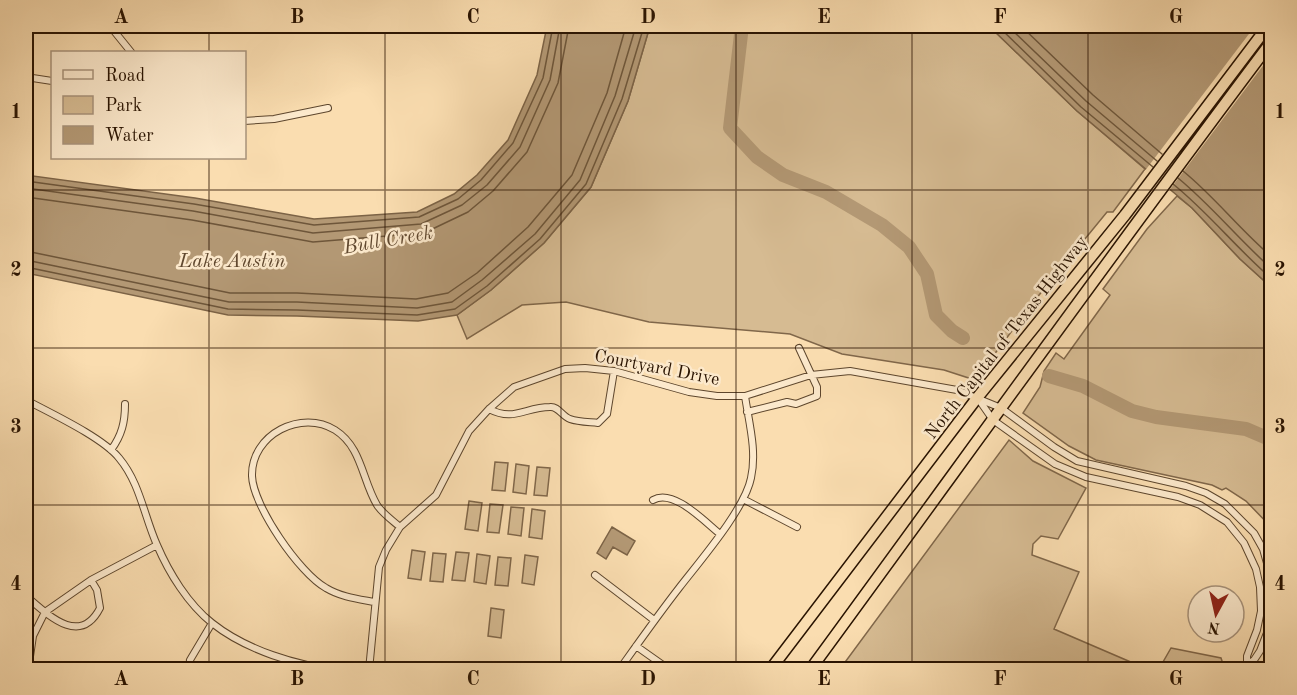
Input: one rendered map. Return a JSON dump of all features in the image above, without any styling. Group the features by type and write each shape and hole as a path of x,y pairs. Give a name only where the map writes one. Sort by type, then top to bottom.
{"highway":[{"name":"North Capital of Texas Highway","path":"770,669 977,398 1125,215 1268,26"},
{"name":"North Capital of Texas Highway","path":"810,669 1135,223 1272,41"}],"street":[{"path":"110,26 130,51"},
{"path":"26,77 51,81"},
{"path":"246,121 274,119 328,108"},
{"path":"747,412 788,402 796,404 817,396 817,387 799,348"},
{"name":"Courtyard Drive","path":"369,669 379,567 400,527 436,495 469,432 489,408 514,387 565,369 585,368 614,371 688,392 717,396 745,396 811,375 850,371 957,390 1001,408 1077,461 1181,484 1206,493 1225,504 1254,533 1263,549 1272,583"},
{"path":"489,408 500,414 512,415 548,406 555,407 567,417 598,423 608,414 614,371"},
{"path":"619,669 720,534 749,486 753,465 753,447 745,396"},
{"path":"977,398 993,420 1055,464 1069,471 1086,477 1178,497 1200,505 1227,522 1244,543 1258,576 1260,587 1261,611 1257,630 1247,656 1247,664"},
{"path":"26,400 111,450 120,459 141,498 157,545 190,602 212,623 234,637 299,667 339,669"},
{"path":"111,450 120,437 125,419 125,404"},
{"path":"374,602 342,596 325,588 306,573 294,559 269,520 256,493 252,475 256,456 262,445 274,433 287,425 300,422 320,423 336,430 350,443 358,457 377,506 400,527"},
{"path":"1178,497 1181,484"},
{"path":"653,500 658,497 675,499 720,534"},
{"path":"743,499 797,527"},
{"path":"28,669 33,636 45,612 91,580 157,545"},
{"path":"1258,576 1270,574"},
{"path":"595,576 654,620"},
{"path":"26,596 57,621 76,627 91,622 100,608 97,590 91,580"},
{"path":"1260,587 1272,583"},
{"path":"1240,669 1254,660 1260,651 1272,620"},
{"path":"190,660 212,623"},
{"path":"636,646 670,669"}],"green space":[{"path":"650,26 989,26 1077,111 1145,169 1113,212 1107,212 1035,300 975,380 944,370 842,354 790,334 649,322 566,302 522,305 467,339 457,315 491,290 544,243 591,187 628,101"},
{"path":"1177,196 1192,208 1240,259 1271,287 1271,527 1246,501 1226,488 1222,490 1212,485 1096,460 1069,446 1023,413 1040,387 1044,371 1056,353 1064,359 1110,295 1103,289 1147,229"},
{"path":"1009,440 1033,461 1086,488 1058,539 1041,536 1033,544 1032,555 1079,572 1054,629 1147,669 840,669"},
{"path":"495,462 508,463 505,491 492,490"},
{"path":"516,464 529,466 526,494 513,492"},
{"path":"537,467 550,468 547,496 534,495"},
{"path":"469,501 482,503 478,531 465,529"},
{"path":"490,504 503,505 499,533 487,532"},
{"path":"511,507 524,508 521,536 508,534"},
{"path":"532,509 545,511 542,539 529,537"},
{"path":"412,550 425,552 421,580 408,578"},
{"path":"456,552 469,553 465,581 452,580"},
{"path":"433,553 446,554 443,582 430,581"},
{"path":"477,554 490,556 486,584 474,582"},
{"path":"525,555 538,557 534,585 522,583"},
{"path":"498,557 511,558 508,586 495,585"},
{"path":"491,608 504,610 501,638 488,636"},
{"path":"1171,648 1221,658 1224,667 1221,670 1159,669"}],"water":[{"name":"Lake Austin","path":"547,26 650,26 628,101 591,187 544,243 491,290 457,315 418,321 228,315 26,273 26,175 195,198 314,219 417,212 454,194 477,175 508,140 537,75"},
{"path":"989,26 1271,26 1271,287 1240,259 1192,208 1077,111"},
{"path":"612,527 635,541 627,555 613,547 606,559 597,553"}],"pier":[{"path":"1255,26 1271,26 1271,55 1168,192 1144,172"}],"waterway":[{"path":"742,26 730,128 757,157 783,175 826,192 882,225 909,247 927,274 936,315 952,331 963,338"},
{"path":"1049,376 1083,386 1132,411 1156,417 1246,429 1272,440"}],"water label":[{"name":"Bull Creek","path":"388,239"}]}
